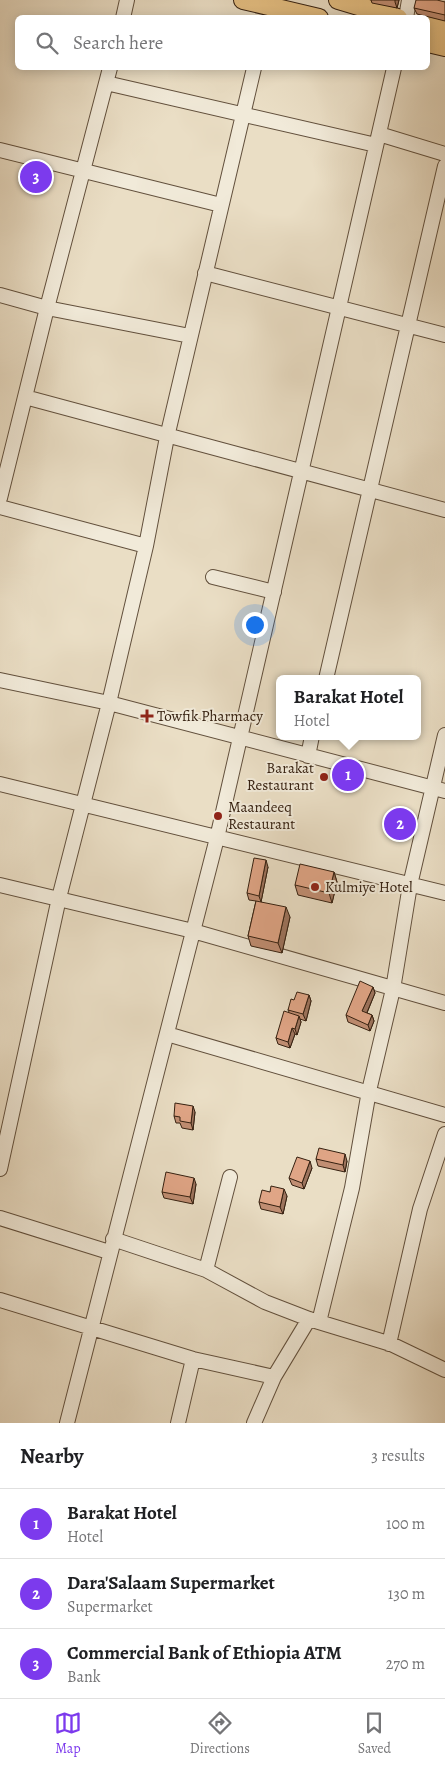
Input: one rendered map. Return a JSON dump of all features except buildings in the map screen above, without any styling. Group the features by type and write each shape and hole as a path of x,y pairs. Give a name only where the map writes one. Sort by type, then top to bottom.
{"main road":[{"path":"244,0 307,15"},
{"path":"338,0 388,15"},
{"path":"430,26 445,30"},
{"path":"430,43 445,47"}],"street":[{"path":"124,15 127,0"},
{"path":"407,15 410,0"},
{"path":"0,498 47,308 109,70"},
{"path":"0,1165 59,898 84,805 146,546 167,437 253,70"},
{"path":"67,1423 217,838 394,70"},
{"path":"106,83 242,114 445,154"},
{"path":"0,150 221,205"},
{"path":"327,675 445,166"},
{"path":"205,273 445,334"},
{"path":"0,295 47,308 190,336"},
{"path":"25,397 167,437 302,470 445,510"},
{"path":"0,507 146,546"},
{"path":"213,578 274,592"},
{"path":"0,680 109,703 438,789"},
{"path":"254,1423 274,1377 314,1320 352,1188 369,1091 393,989 410,885 438,789 445,735"},
{"path":"308,756 311,740"},
{"path":"0,784 445,893"},
{"path":"0,885 193,931 445,1003"},
{"path":"168,1034 369,1091 445,1115"},
{"path":"389,1344 420,1209 445,1134"},
{"path":"206,1270 230,1177"},
{"path":"0,1218 206,1270 265,1302 389,1344 445,1370"},
{"path":"0,1300 193,1359 274,1377"},
{"path":"178,1423 193,1359"}],"place":[{"name":"Commercial Bank of Ethiopia ATM","path":"36,177"},
{"name":"Towfik Pharmacy","path":"147,716"},
{"name":"Barakat Hotel","path":"348,775"},
{"name":"Barakat Restaurant","path":"324,777"},
{"name":"Maandeeq Restaurant","path":"218,816"},
{"name":"Dara'Salaam Supermarket","path":"400,824"},
{"name":"Kulmiye Hotel","path":"315,887"}]}
